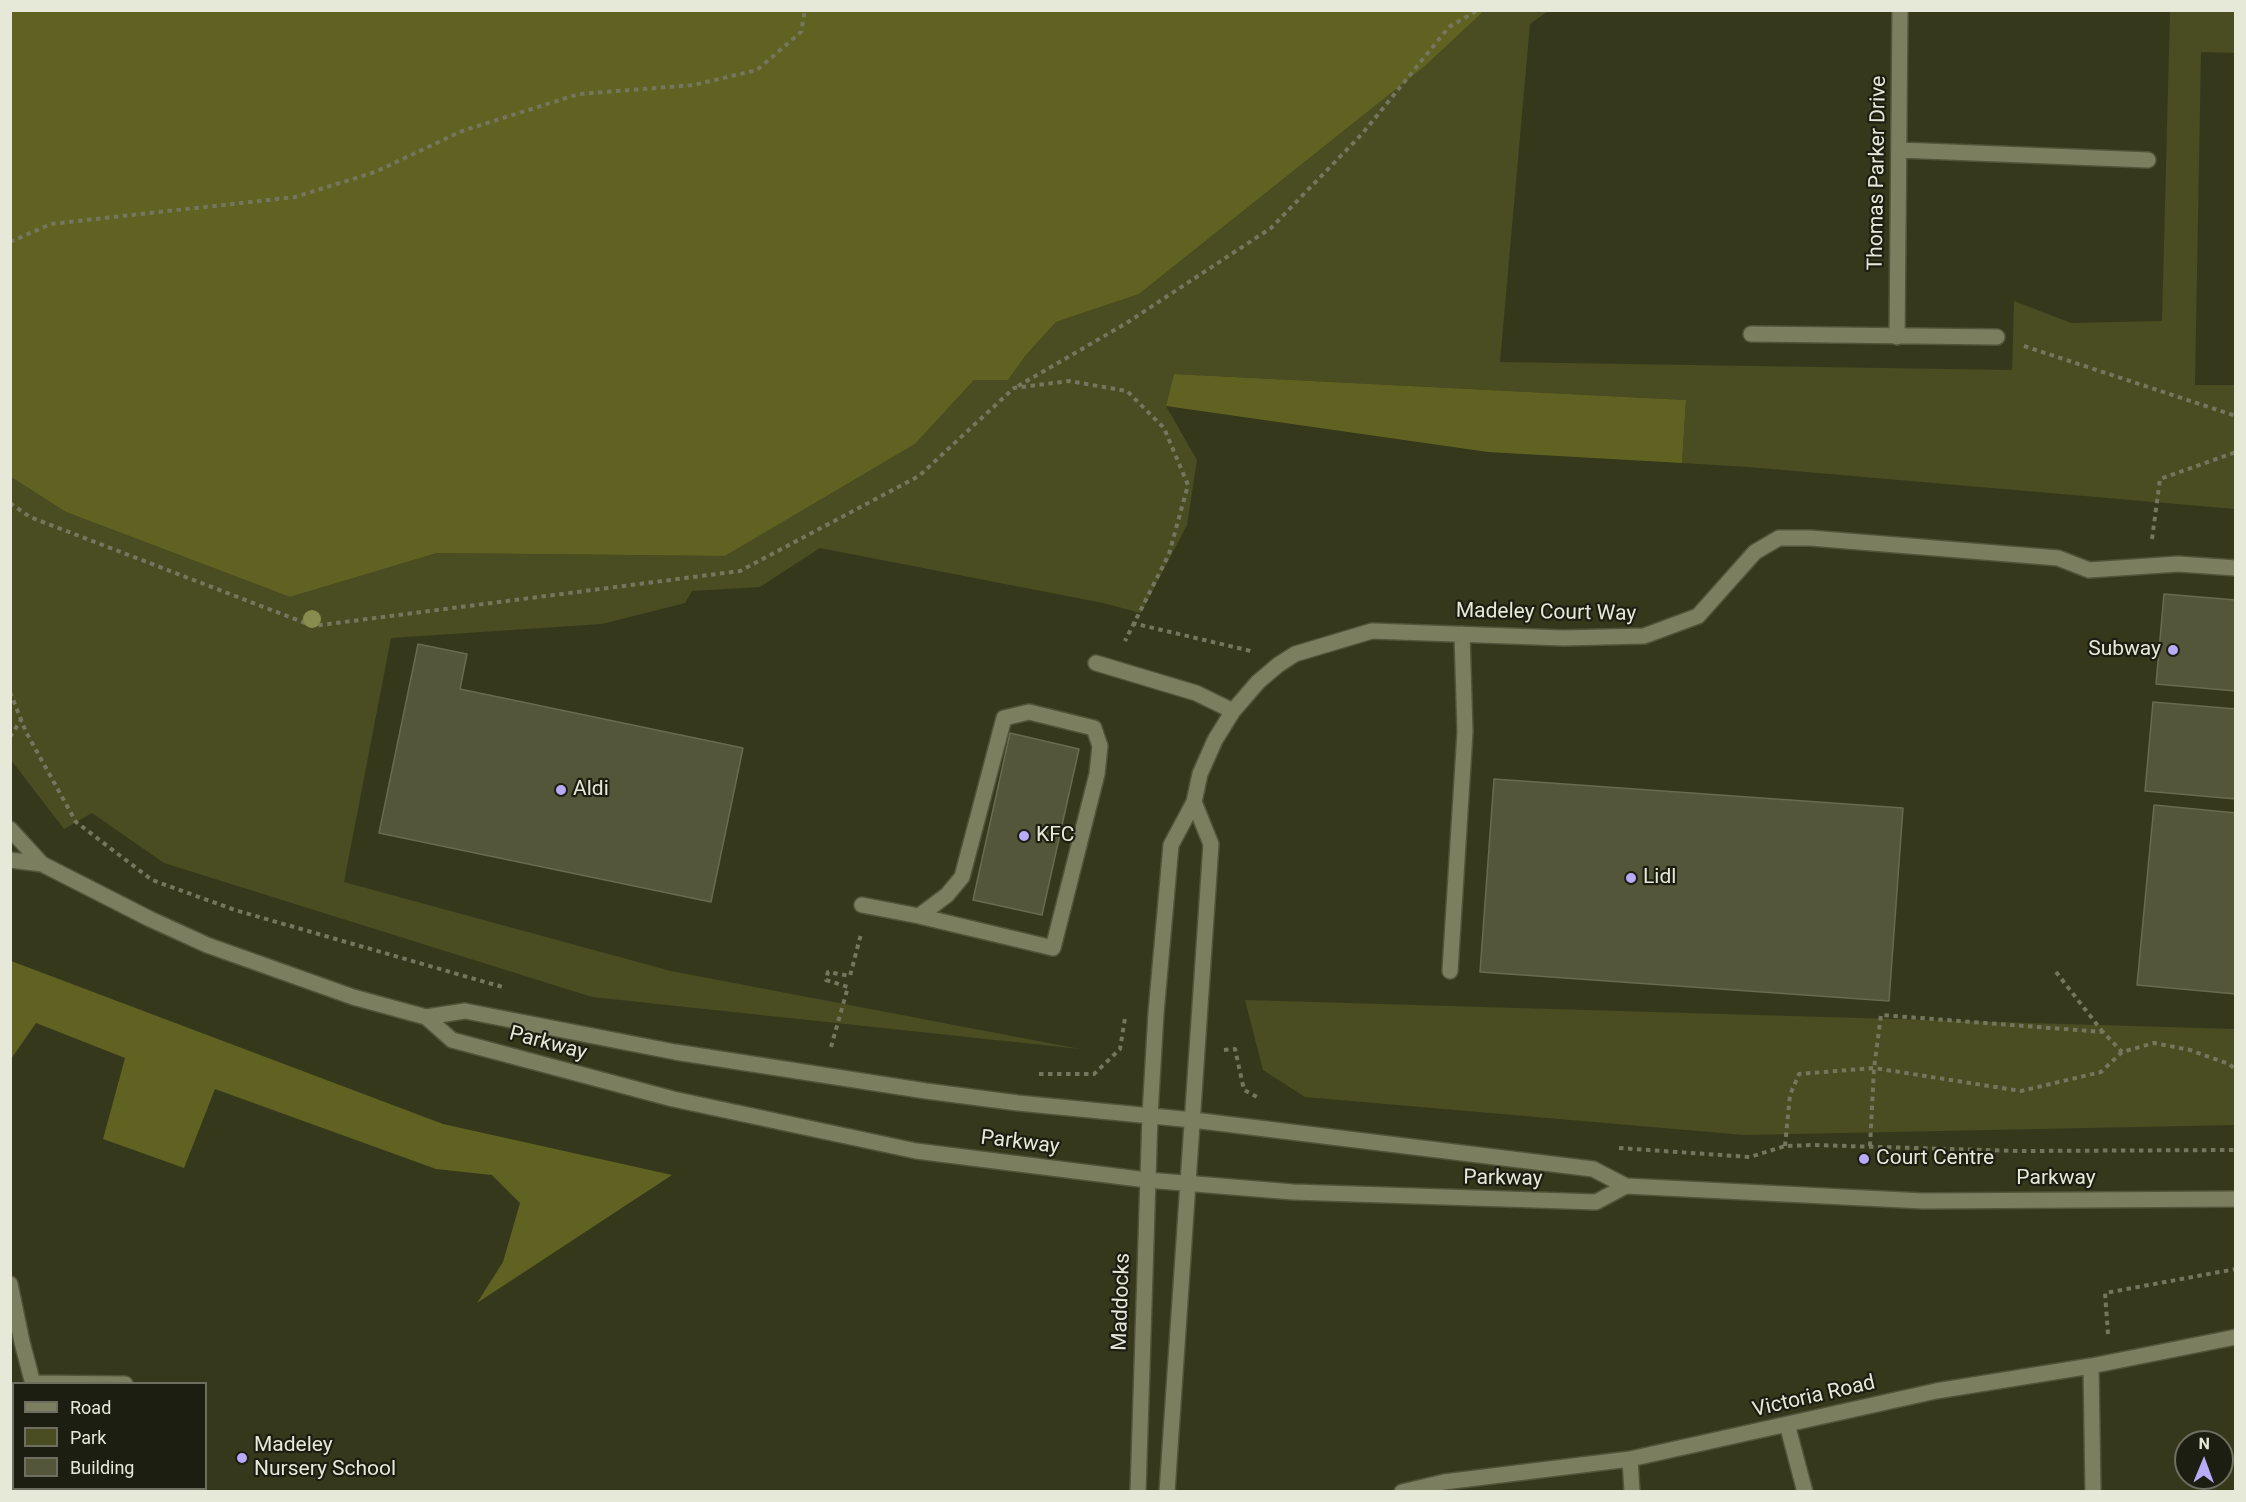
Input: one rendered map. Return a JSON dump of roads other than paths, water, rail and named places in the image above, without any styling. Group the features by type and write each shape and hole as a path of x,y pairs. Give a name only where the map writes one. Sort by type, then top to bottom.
{"street":[{"name":"Thomas Parker Drive","path":"1897,337 1900,10"},
{"path":"1899,150 2148,160"},
{"path":"1751,334 1997,337"},
{"name":"Madeley Court Way","path":"1150,1115 1156,1013 1172,845 1194,802 1204,766 1215,740 1233,711 1258,682 1295,654 1372,631 1563,638 1644,636 1698,616 1755,552 1779,537 2058,558 2089,570 2206,565 2235,568"},
{"path":"1450,971 1465,732 1462,634"},
{"path":"1096,663 1196,693 1233,711"},
{"path":"865,905 1053,948 1097,774 1100,746 1094,728 1029,712 1004,718 962,877 946,895 919,916"},
{"path":"1167,1491 1211,844 1194,802"},
{"name":"Parkway","path":"10,829 42,864 150,920 207,945 353,997 426,1017 465,1011 731,1062 1018,1103 1193,1119 1593,1169 1626,1185 1923,1201 2235,1199"},
{"name":"Parkway","path":"10,860 42,864"},
{"name":"Parkway","path":"426,1017 452,1040 673,1099 916,1151 1147,1180 1293,1192 1596,1202 1626,1185"},
{"name":"Maddocks","path":"1138,1491 1150,1115"},
{"path":"10,1284 33,1382"},
{"name":"Victoria Road","path":"1402,1491 1444,1482 1630,1459 1936,1391 2091,1366 2235,1336"},
{"path":"2091,1366 2093,1491"},
{"path":"1787,1424 1805,1491"},
{"path":"1630,1459 1632,1491"}],"place":[{"name":"Subway","path":"2173,650"},
{"name":"Aldi","path":"561,790"},
{"name":"KFC","path":"1024,836"},
{"name":"Lidl","path":"1631,878"},
{"name":"Court Centre","path":"1864,1159"},
{"name":"Madeley Nursery School","path":"242,1458"}]}
